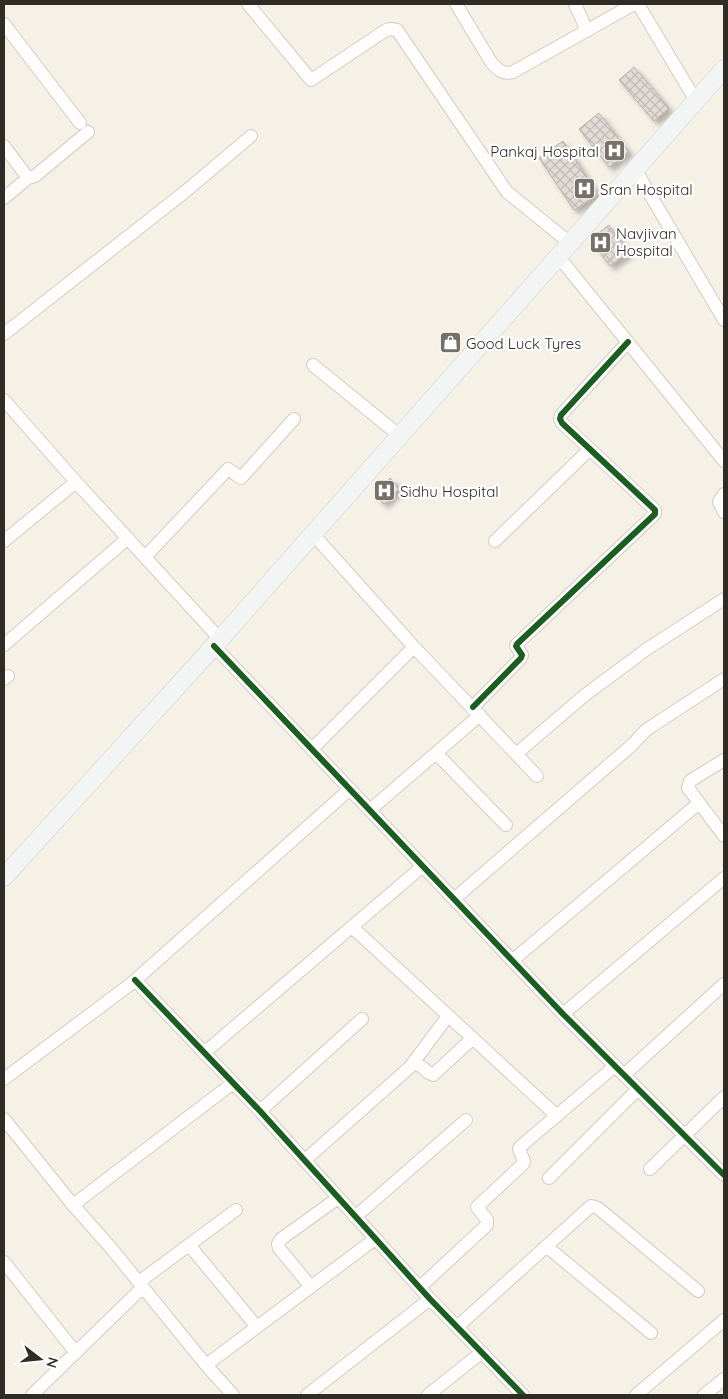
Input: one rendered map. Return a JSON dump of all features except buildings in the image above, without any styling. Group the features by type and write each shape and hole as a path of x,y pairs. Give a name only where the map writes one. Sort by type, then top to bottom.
{"main road":[{"path":"4,877 217,642 724,68"}],"street":[{"path":"248,4 311,80 386,30 398,30 507,192 564,249 628,342 724,461"},
{"path":"456,4 491,62 497,69 507,74 634,4"},
{"path":"575,4 587,31"},
{"path":"638,4 696,101"},
{"path":"4,24 84,127 35,176 28,178 4,198"},
{"path":"4,334 186,191 251,136"},
{"path":"4,146 28,178"},
{"path":"635,169 720,302 724,320"},
{"path":"370,810 436,753 476,711 522,658 516,646 517,644 656,514 562,423 560,418 628,342"},
{"path":"313,366 400,436"},
{"path":"4,400 350,790 563,1014 724,1175"},
{"path":"145,557 228,469 242,478 294,419"},
{"path":"495,541 590,449"},
{"path":"4,541 76,482"},
{"path":"724,494 719,502 724,512"},
{"path":"313,534 414,647 537,776"},
{"path":"4,645 128,538"},
{"path":"516,754 585,695 648,649 724,599"},
{"path":"312,749 414,647"},
{"path":"454,899 632,745 646,730 724,680"},
{"path":"436,753 506,826"},
{"path":"724,760 690,781 688,785 689,791 724,836"},
{"path":"4,1079 135,980 350,790"},
{"path":"512,960 699,803"},
{"path":"204,1053 423,866"},
{"path":"563,1014 724,878"},
{"path":"352,927 557,1116"},
{"path":"135,980 260,1111 430,1299 523,1395"},
{"path":"624,1075 724,984"},
{"path":"304,1160 410,1067 448,1016"},
{"path":"260,1111 362,1018"},
{"path":"414,1061 433,1075 473,1038"},
{"path":"420,1287 486,1227 487,1220 478,1209 478,1206 523,1164 524,1159 519,1151 521,1146 615,1066"},
{"path":"73,1205 233,1083"},
{"path":"549,1178 638,1089"},
{"path":"650,1169 724,1097"},
{"path":"4,1119 73,1205 233,1395"},
{"path":"355,1216 466,1120"},
{"path":"311,1287 278,1248 278,1244 281,1239 338,1198"},
{"path":"457,1327 588,1207 596,1206 698,1291"},
{"path":"32,1395 141,1285 189,1245 236,1210"},
{"path":"206,1365 375,1239"},
{"path":"189,1245 257,1326"},
{"path":"546,1246 651,1333"},
{"path":"4,1262 76,1352"},
{"path":"307,1395 430,1299"},
{"path":"636,1395 724,1320"},
{"path":"428,1395 482,1352"},
{"path":"704,1395 724,1379"}],"cycle path":[{"path":"473,707 521,658 522,655 516,646 517,644 655,514 655,510 562,423 560,419 561,415 628,342"},
{"path":"214,646 563,1014 724,1175"},
{"path":"135,980 260,1111 430,1299 523,1395"}],"place":[{"name":"Pankaj Hospital","path":"615,151"},
{"name":"Sran Hospital","path":"584,189"},
{"name":"Navjivan Hospital","path":"600,242"},
{"name":"Good Luck Tyres","path":"450,343"},
{"name":"Sidhu Hospital","path":"384,491"}]}
